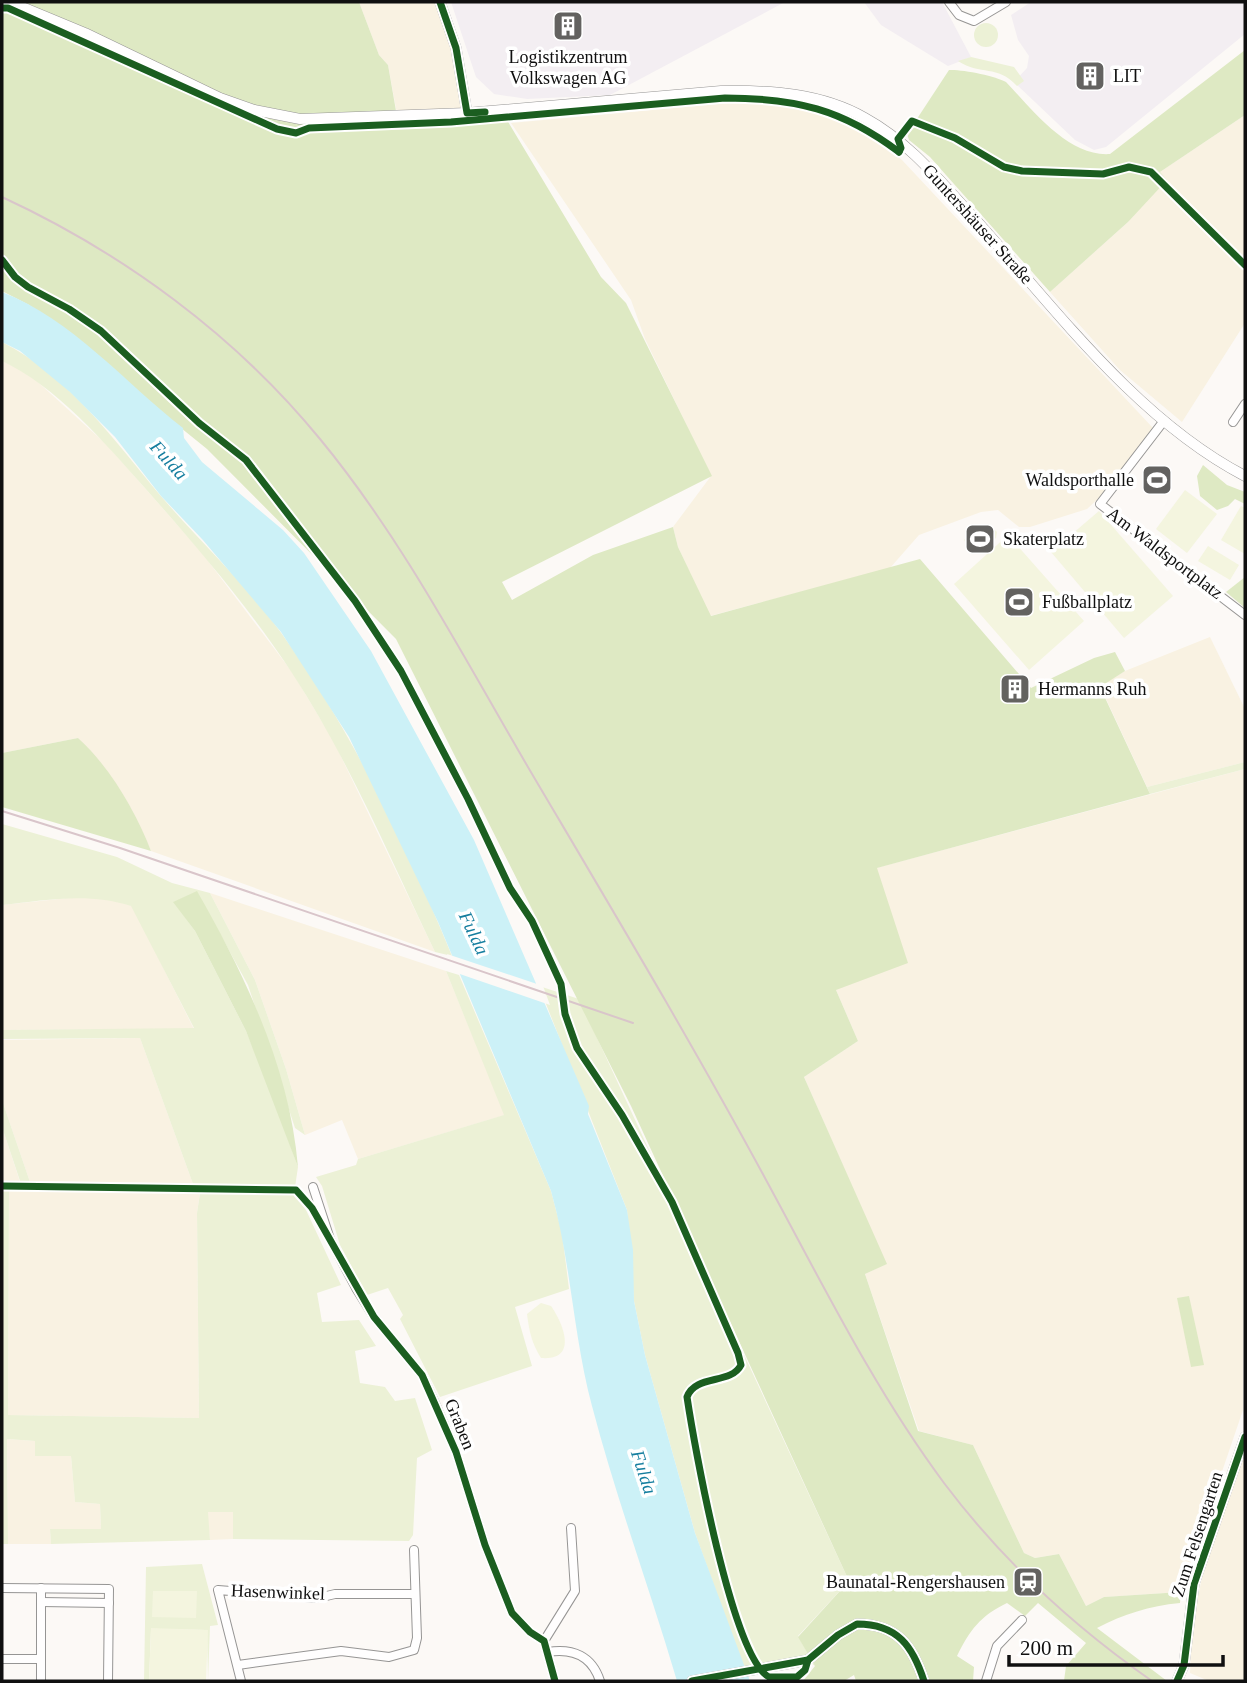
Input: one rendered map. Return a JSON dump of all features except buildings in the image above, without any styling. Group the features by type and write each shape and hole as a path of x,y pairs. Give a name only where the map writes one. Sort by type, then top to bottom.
{"street":[{"name":"Guntershäuser Straße","path":"10,2 85,33 220,98 254,110 318,121 467,113 681,93 758,90 815,99 841,107 883,128 927,167 1127,387 1163,422 1214,458 1245,475"},
{"path":"440,2 458,57 467,113"},
{"path":"949,2 959,15 974,21 1006,2"},
{"path":"1233,422 1245,405"},
{"name":"Am Waldsportplatz","path":"1163,422 1100,504 1245,615"},
{"name":"Graben","path":"313,1187 330,1238 356,1288 374,1317 422,1375 456,1452 485,1545 512,1613 530,1632 544,1641"},
{"name":"Zum Felsengarten","path":"1177,1681 1184,1665 1194,1584 1245,1437"},
{"path":"555,1681 544,1641 575,1591 571,1528"},
{"path":"238,1665 341,1651 389,1657 414,1650 417,1645 414,1550"},
{"path":"2,1588 109,1589 108,1681"},
{"path":"41,1588 41,1681"},
{"name":"Hasenwinkel","path":"241,1681 218,1590 318,1598 335,1594 415,1594"},
{"path":"41,1602 109,1602"},
{"path":"986,1681 998,1646 1022,1620"},
{"path":"692,1681 807,1660 838,1635 858,1624 883,1629 909,1645 924,1681"},
{"path":"548,1652 559,1650 582,1655 595,1666 600,1681"},
{"path":"2,1659 40,1659"}],"shaded area":[{"path":"359,2 438,2 460,65 464,109 397,114 388,65 379,55"},
{"path":"451,2 785,2 610,95 527,99 494,94 476,77"},
{"path":"864,2 942,2 971,57 948,66 881,25"},
{"name":"LIT","path":"1031,2 1245,2 1245,34 1106,147 1094,150 1075,140 1014,82 1027,68 1029,56 1018,40 1011,15"},
{"path":"751,101 808,107 869,132 902,160 1153,428 1101,496 1087,509 1030,527 1019,527 998,510 981,512 919,535 890,568 710,616 678,547 673,527 711,476 645,339 631,300 511,123"},
{"path":"1245,115 1245,323 1182,422 1120,370 1050,292 1128,222 1160,172"},
{"path":"2,361 28,373 107,445 202,553 292,672 333,740 435,952 151,851 131,808 78,738 2,753"},
{"path":"1210,637 1245,709 1245,762 1147,787 1100,686 1125,671"},
{"path":"1245,769 1243,1410 1181,1592 1104,1597 1086,1606 1059,1554 1035,1558 1024,1553 973,1445 919,1431 865,1274 886,1264 804,1077 858,1041 836,990 876,868"},
{"path":"210,893 446,971 505,1115 358,1159 342,1120 305,1135 286,1069 255,980"},
{"path":"78,897 112,899 132,906 194,1029 2,1030 2,905"},
{"path":"140,1038 193,1184 30,1182 2,1100 2,1040"},
{"path":"2,1127 20,1182 2,1181"},
{"path":"9,1190 200,1192 197,1213 199,1418 8,1415"},
{"path":"7,1439 35,1441 35,1456 71,1456 75,1502 100,1504 101,1529 50,1529 51,1544 8,1544"},
{"path":"1245,1455 1245,1681 1209,1681 1190,1673 1192,1625 1204,1568"},
{"path":"207,1512 233,1512 233,1539 210,1540"}],"green space":[{"path":"2,2 359,2 379,55 388,65 399,128 507,120 601,277 626,303 712,476 502,582 512,600 593,555 673,527 678,547 711,616 920,559 1031,688 1094,658 1115,652 1125,671 1100,687 1150,794 877,868 908,963 836,990 858,1041 804,1077 887,1264 865,1274 918,1431 973,1445 1024,1553 1035,1558 1059,1554 1086,1606 1104,1597 1181,1592 1180,1603 1137,1611 1097,1628 1167,1681 1064,1681 1066,1666 1086,1643 1038,1603 1025,1616 1007,1603 977,1625 957,1656 974,1667 973,1681 856,1681 854,1675 844,1681 803,1681 815,1666 798,1637 849,1581 631,1106 396,639 207,449 29,305 2,291"},
{"path":"986,23 995,26 998,35 995,44 986,47 977,44 974,35 977,26"},
{"path":"1245,50 1245,115 1160,172 1167,180 1128,222 1050,292 930,157 909,140 907,134 949,70 962,71 987,75 1006,82 1065,140 1095,153 1110,154"},
{"path":"971,57 1014,67 1024,81 1017,86 996,72 974,68 958,61"},
{"path":"2,342 48,372 89,410 282,634 355,750 397,831 452,956 435,952 332,740 292,673 258,624 183,532 96,434 42,385 2,361"},
{"path":"1203,465 1227,485 1245,492 1245,504 1235,499 1228,506 1217,510 1200,496 1197,476"},
{"path":"1185,490 1217,514 1187,553 1156,529"},
{"path":"1241,506 1245,508 1245,554 1221,540"},
{"name":"Fußballplatz","path":"1099,511 1173,596 1124,638 1051,552"},
{"name":"Skaterplatz","path":"988,524 997,532 996,538 978,552 972,551 964,540 974,529"},
{"name":"Fußballplatz","path":"1008,535 1084,621 1029,670 954,584"},
{"path":"1208,546 1239,565 1230,580 1198,561"},
{"path":"1245,577 1245,608 1226,592"},
{"path":"78,738 101,762 121,791 151,851 2,807 2,753"},
{"path":"1245,762 1245,769 1150,794 1147,787"},
{"path":"2,824 117,857 172,883 210,893 255,980 286,1069 305,1135 295,1128 248,985 197,892 174,902 195,931 246,1031 298,1167 294,1194 306,1210 341,1285 317,1293 322,1322 359,1320 376,1346 355,1351 360,1383 385,1387 395,1401 415,1398 432,1450 417,1458 413,1535 409,1541 233,1539 233,1512 208,1512 210,1540 51,1544 50,1529 101,1529 100,1504 75,1502 71,1456 35,1456 35,1441 7,1439 8,1544 2,1544 2,1181 20,1181 2,1127 2,1100 30,1182 193,1184 140,1038 2,1039 2,1030 194,1028 131,906 83,898 2,905","holes":["9,1190 200,1193 197,1213 199,1418 8,1415"]},
{"path":"197,891 248,989 275,1059 286,1094 298,1167 246,1031 195,931 173,902"},
{"path":"446,971 459,975 551,1191 562,1233 569,1289 515,1307 532,1366 440,1397 400,1319 403,1315 388,1288 367,1295 340,1245 322,1186 316,1177 356,1165 358,1159 504,1115"},
{"path":"539,986 579,999 849,1581 798,1636 815,1666 807,1660 743,1666 695,1533 645,1355 634,1301 627,1210"},
{"path":"1189,1296 1204,1365 1191,1367 1177,1298"},
{"path":"541,1303 551,1306 565,1339 560,1354 553,1357 541,1358 530,1332 527,1314"},
{"path":"202,1564 218,1625 210,1626 208,1681 207,1630 151,1629 149,1681 144,1681 146,1567"},
{"path":"153,1591 197,1591 196,1618 152,1617"},
{"path":"151,1628 208,1630 206,1681 149,1681"}],"water":[{"name":"Fulda","path":"2,292 52,318 97,353 183,428 184,438 202,462 283,530 304,553 371,651 474,840 589,1106 588,1114 627,1210 633,1250 634,1301 645,1355 695,1533 750,1681 677,1681 592,1406 551,1191 438,922 349,737 281,632 202,539 161,496 115,437 70,392 20,351 2,342"}],"pier":[{"path":"447,954 543,986 550,1005 454,972"}],"railway":[{"path":"2,197 91,244 133,271 214,331 287,401 351,478 380,519 460,648 652,977 849,1334 894,1410 944,1483 1014,1565 1094,1638 1152,1681"},
{"path":"2,811 120,848 633,1023"}],"cycle path":[{"path":"440,2 456,48 467,113 485,112"},
{"path":"2,8 8,8 277,129 296,133 309,128 451,122 725,98 774,100 817,109 858,125 899,152"},
{"path":"899,152 901,148 898,139 912,121 955,138 1004,167 1022,171 1103,174 1129,167 1151,172 1245,265"},
{"path":"2,260 15,277 28,287 69,309 101,331 199,423 246,460 355,601 401,671 468,799 510,888 532,921 561,984 565,1014 577,1048 622,1115 672,1202 738,1353 741,1365 736,1371 697,1385 687,1397 706,1501 729,1592 755,1661 769,1677 797,1677 805,1670 808,1660"},
{"path":"2,1186 296,1190 312,1208 374,1317 422,1375 456,1452 485,1545 512,1613 530,1632 544,1641 555,1681"},
{"path":"1177,1681 1184,1665 1194,1584 1245,1437"},
{"path":"692,1681 808,1660 838,1635 857,1624 883,1628 902,1640 915,1658 924,1681"}],"place":[{"name":"Logistikzentrum Volkswagen AG","path":"568,26"},
{"name":"LIT","path":"1090,76"},
{"name":"Waldsporthalle","path":"1157,480"},
{"name":"Skaterplatz","path":"980,539"},
{"name":"Fußballplatz","path":"1019,602"},
{"name":"Hermanns Ruh","path":"1015,689"},
{"name":"Baunatal-Rengershausen","path":"1028,1582"}]}
